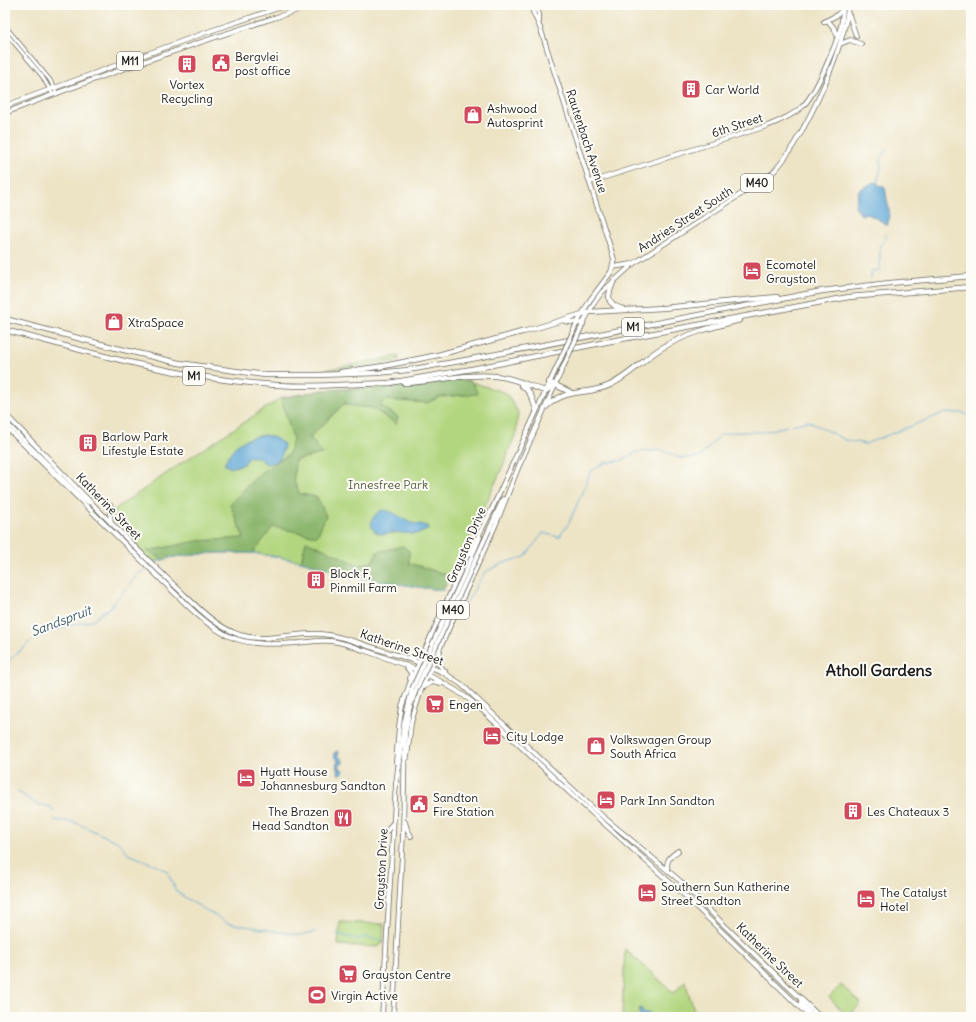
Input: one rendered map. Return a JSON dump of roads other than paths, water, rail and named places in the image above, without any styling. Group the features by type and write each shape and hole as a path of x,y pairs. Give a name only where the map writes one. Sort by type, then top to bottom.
{"highway":[{"name":"M1","path":"5,319 139,354 185,364 265,375 317,376 415,369 809,294 890,283 971,276"},
{"path":"614,280 609,293 610,300 615,306 629,310"},
{"name":"M1","path":"5,330 137,365 194,376 264,384 317,386 389,383 472,369 849,297 971,287"},
{"path":"523,332 589,312 684,306 809,294"},
{"path":"546,406 556,398 570,392 595,390 609,385 627,374 660,349 690,334 770,311"},
{"path":"317,376 417,359 560,322 567,321 582,325"},
{"path":"389,383 416,382 473,376 494,376 511,378 545,391 555,385"},
{"path":"494,376 515,382 527,389 536,410"},
{"path":"549,382 570,392"}],"main road":[{"name":"M11","path":"5,106 210,31 287,5"},
{"name":"M11","path":"5,113 181,48 314,5"},
{"path":"530,5 539,23"},
{"path":"535,5 539,14 539,23"},
{"name":"M40","path":"843,27 848,5"},
{"path":"838,37 834,28 827,22 837,15 843,7"},
{"name":"M40","path":"843,7 843,27"},
{"path":"848,10 856,36"},
{"name":"Rautenbach Avenue","path":"539,23 612,250 614,259 613,267"},
{"name":"6th Street","path":"590,182 767,126 789,116 802,107 810,97 843,27"},
{"name":"Andries Street South","path":"614,280 633,264 739,196 774,171 783,160 809,116 840,44 843,27"},
{"path":"840,44 850,40 861,44"},
{"path":"613,267 633,264"},
{"name":"Grayston Drive","path":"393,1017 404,796 405,766 403,741 406,709 412,689 472,557 536,410 576,324 594,295 608,278 613,267"},
{"name":"Grayston Drive","path":"382,1017 396,783 408,714 416,690 582,325 598,298 614,280"},
{"name":"Katherine Street","path":"5,414 68,477 146,562 152,571 211,627 233,638 252,643 266,644 331,641 341,643 402,663 461,692 576,799 683,894 810,1017"},
{"name":"Katherine Street","path":"5,426 146,562 157,569 214,621 224,628 250,638 309,634 330,635 420,662 455,680 479,700 594,809 669,871 820,1017"},
{"path":"405,766 409,746 411,722 421,690 496,524 520,463"},
{"path":"111,506 111,524"},
{"path":"396,783 398,733 402,707 410,683 458,576 492,509"},
{"path":"451,622 440,653 439,661 442,669 455,680"},
{"path":"407,658 418,656 425,651"},
{"path":"402,663 407,667 410,673 410,683"},
{"path":"421,690 432,682 449,685"},
{"path":"404,796 406,826 411,836"},
{"path":"381,834 388,830 393,822"},
{"path":"669,871 667,861 678,851"},
{"path":"800,998 801,1004 814,1017"}],"street":[{"path":"5,26 50,80 52,90"},
{"path":"5,32 55,94"},
{"path":"5,421 78,494 100,513"}],"water":[{"path":"874,182 885,188 890,216 887,226 883,222 866,213 861,215 855,206 859,190"},
{"path":"264,435 275,438 284,444 283,452 277,461 266,464 258,457 249,457 244,464 231,468 224,464 231,451 240,443 251,438"},
{"path":"382,510 394,513 408,522 426,526 428,527 427,530 418,534 378,533 372,528 371,523 375,515"},
{"path":"337,751 339,752 338,755 341,760 343,760 343,763 339,766 344,772 339,775 336,765 338,761 335,758 334,753"},
{"path":"640,1008 643,1013 650,1013 652,1016 658,1017 640,1017"}],"waterway":[{"path":"877,183 881,168 881,158 887,149"},
{"path":"871,278 871,271 880,270 880,245 886,239 885,233"},
{"path":"466,603 485,572 506,562 525,557 543,533 559,537 569,523 591,471 604,463 623,460 636,452 661,450 680,458 700,457 721,434 736,432 762,432 808,421 845,440 865,444 944,413 964,413 971,417"},
{"path":"155,564 159,561 173,557 214,553 253,553 301,561 362,578 444,590"},
{"name":"Sandspruit","path":"5,664 32,640 66,626 91,621 110,607 138,574 147,569"},
{"path":"17,791 36,804 51,807 54,812"},
{"path":"54,820 74,822 118,842 128,854 167,871 175,889 184,897 227,923 299,935 315,932"},
{"path":"337,934 356,939 366,937 382,941"}],"place":[{"name":"Bergvlei post office","path":"221,63"},
{"name":"Vortex Recycling","path":"187,64"},
{"name":"Car World","path":"691,89"},
{"name":"Ashwood Autosprint","path":"473,115"},
{"name":"Ecomotel Grayston","path":"752,271"},
{"name":"XtraSpace","path":"114,322"},
{"name":"Barlow Park Lifestyle Estate","path":"88,443"},
{"name":"Block F, Pinmill Farm","path":"316,580"},
{"name":"Engen","path":"435,704"},
{"name":"City Lodge","path":"492,736"},
{"name":"Volkswagen Group South Africa","path":"596,746"},
{"name":"Hyatt House Johannesburg Sandton","path":"246,778"},
{"name":"Park Inn Sandton","path":"606,800"},
{"name":"Sandton Fire Station","path":"419,804"},
{"name":"Les Chateaux 3","path":"853,811"},
{"name":"The Brazen Head Sandton","path":"343,818"},
{"name":"Southern Sun Katherine Street Sandton","path":"647,893"},
{"name":"The Catalyst Hotel","path":"866,899"},
{"name":"Grayston Centre","path":"348,974"},
{"name":"Virgin Active","path":"317,995"}],"district":[{"name":"Atholl Gardens","path":"879,670"}],"park label":[{"name":"Innesfree Park","path":"388,484"}]}
